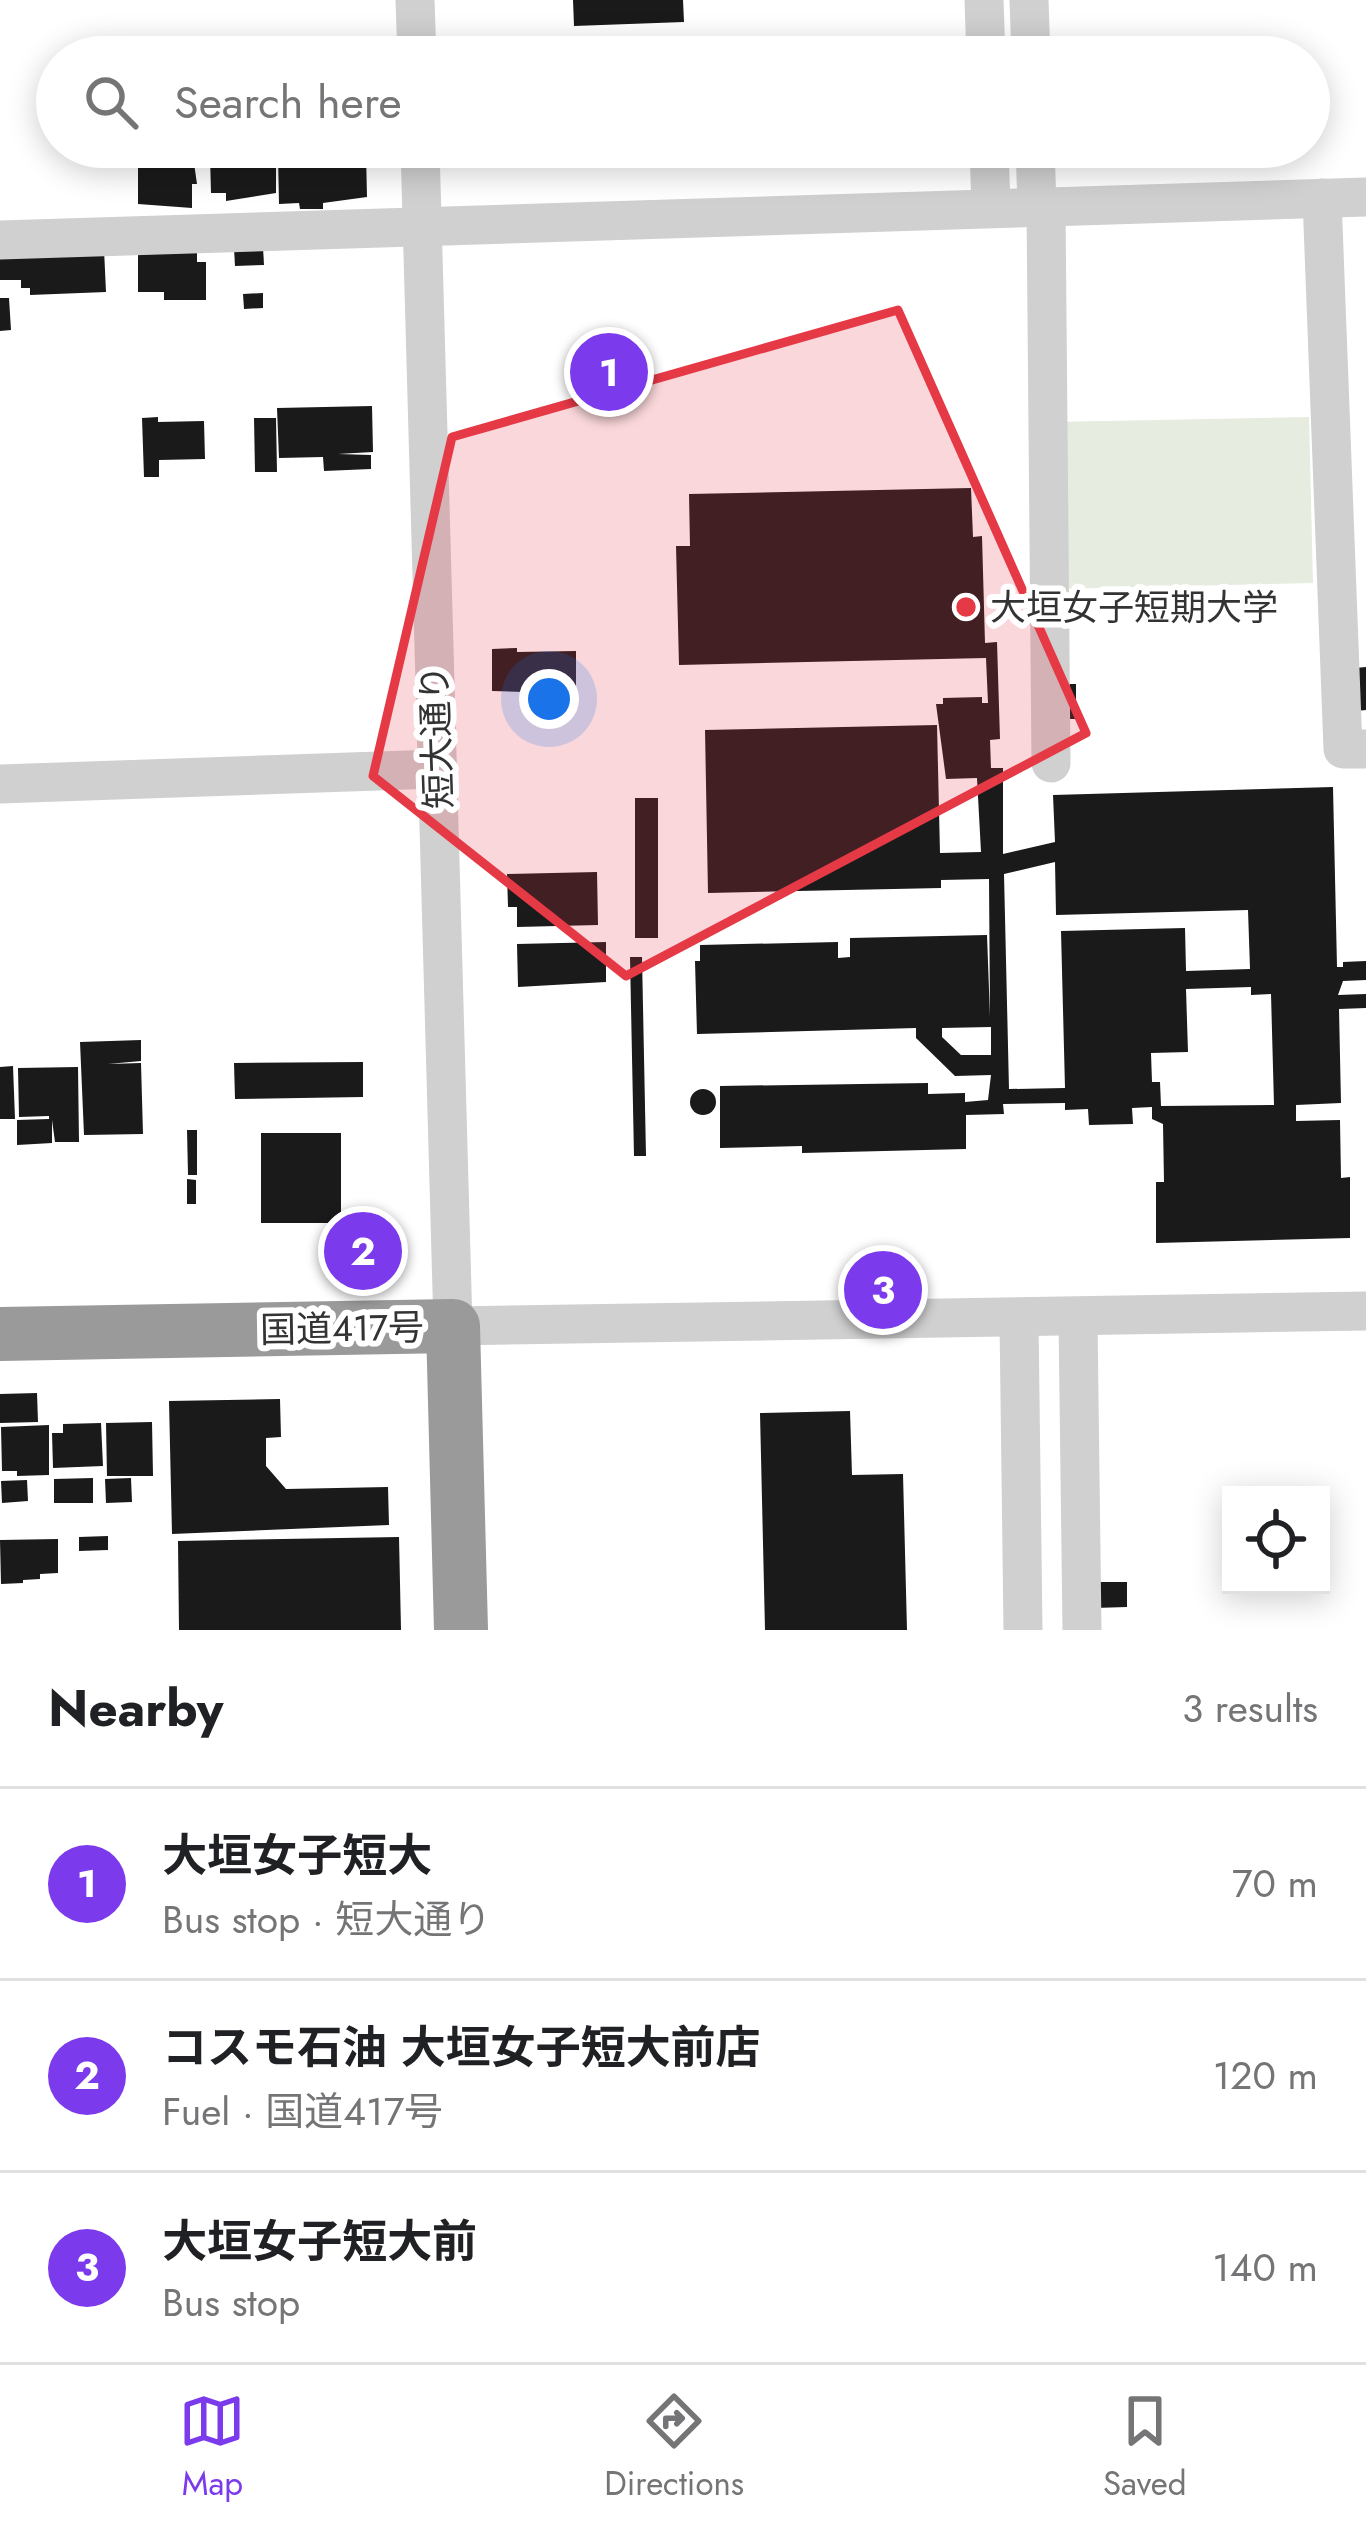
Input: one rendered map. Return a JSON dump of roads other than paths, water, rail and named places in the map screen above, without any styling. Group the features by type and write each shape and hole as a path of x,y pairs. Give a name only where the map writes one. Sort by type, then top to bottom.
{"highway":[{"name":"国道417号","path":"0,1334 453,1326 461,1630"}],"street":[{"path":"415,0 416,36"},
{"path":"984,0 985,36"},
{"path":"1029,0 1030,36"},
{"name":"短大通り","path":"421,168 453,1326"},
{"path":"1000,168 1021,207"},
{"path":"1029,168 1021,207 1051,763"},
{"path":"0,240 1366,197"},
{"path":"1322,198 1343,749 1366,749"},
{"path":"0,784 437,769"},
{"path":"453,1326 1366,1311"},
{"path":"1023,1630 1046,1319"},
{"path":"1046,1319 1082,1630"}],"place":[{"name":"大垣女子短大","path":"609,372"},
{"name":"大垣女子短期大学","path":"966,607"},
{"name":"コスモ石油 大垣女子短大前店","path":"363,1251"},
{"name":"大垣女子短大前","path":"883,1290"}]}
